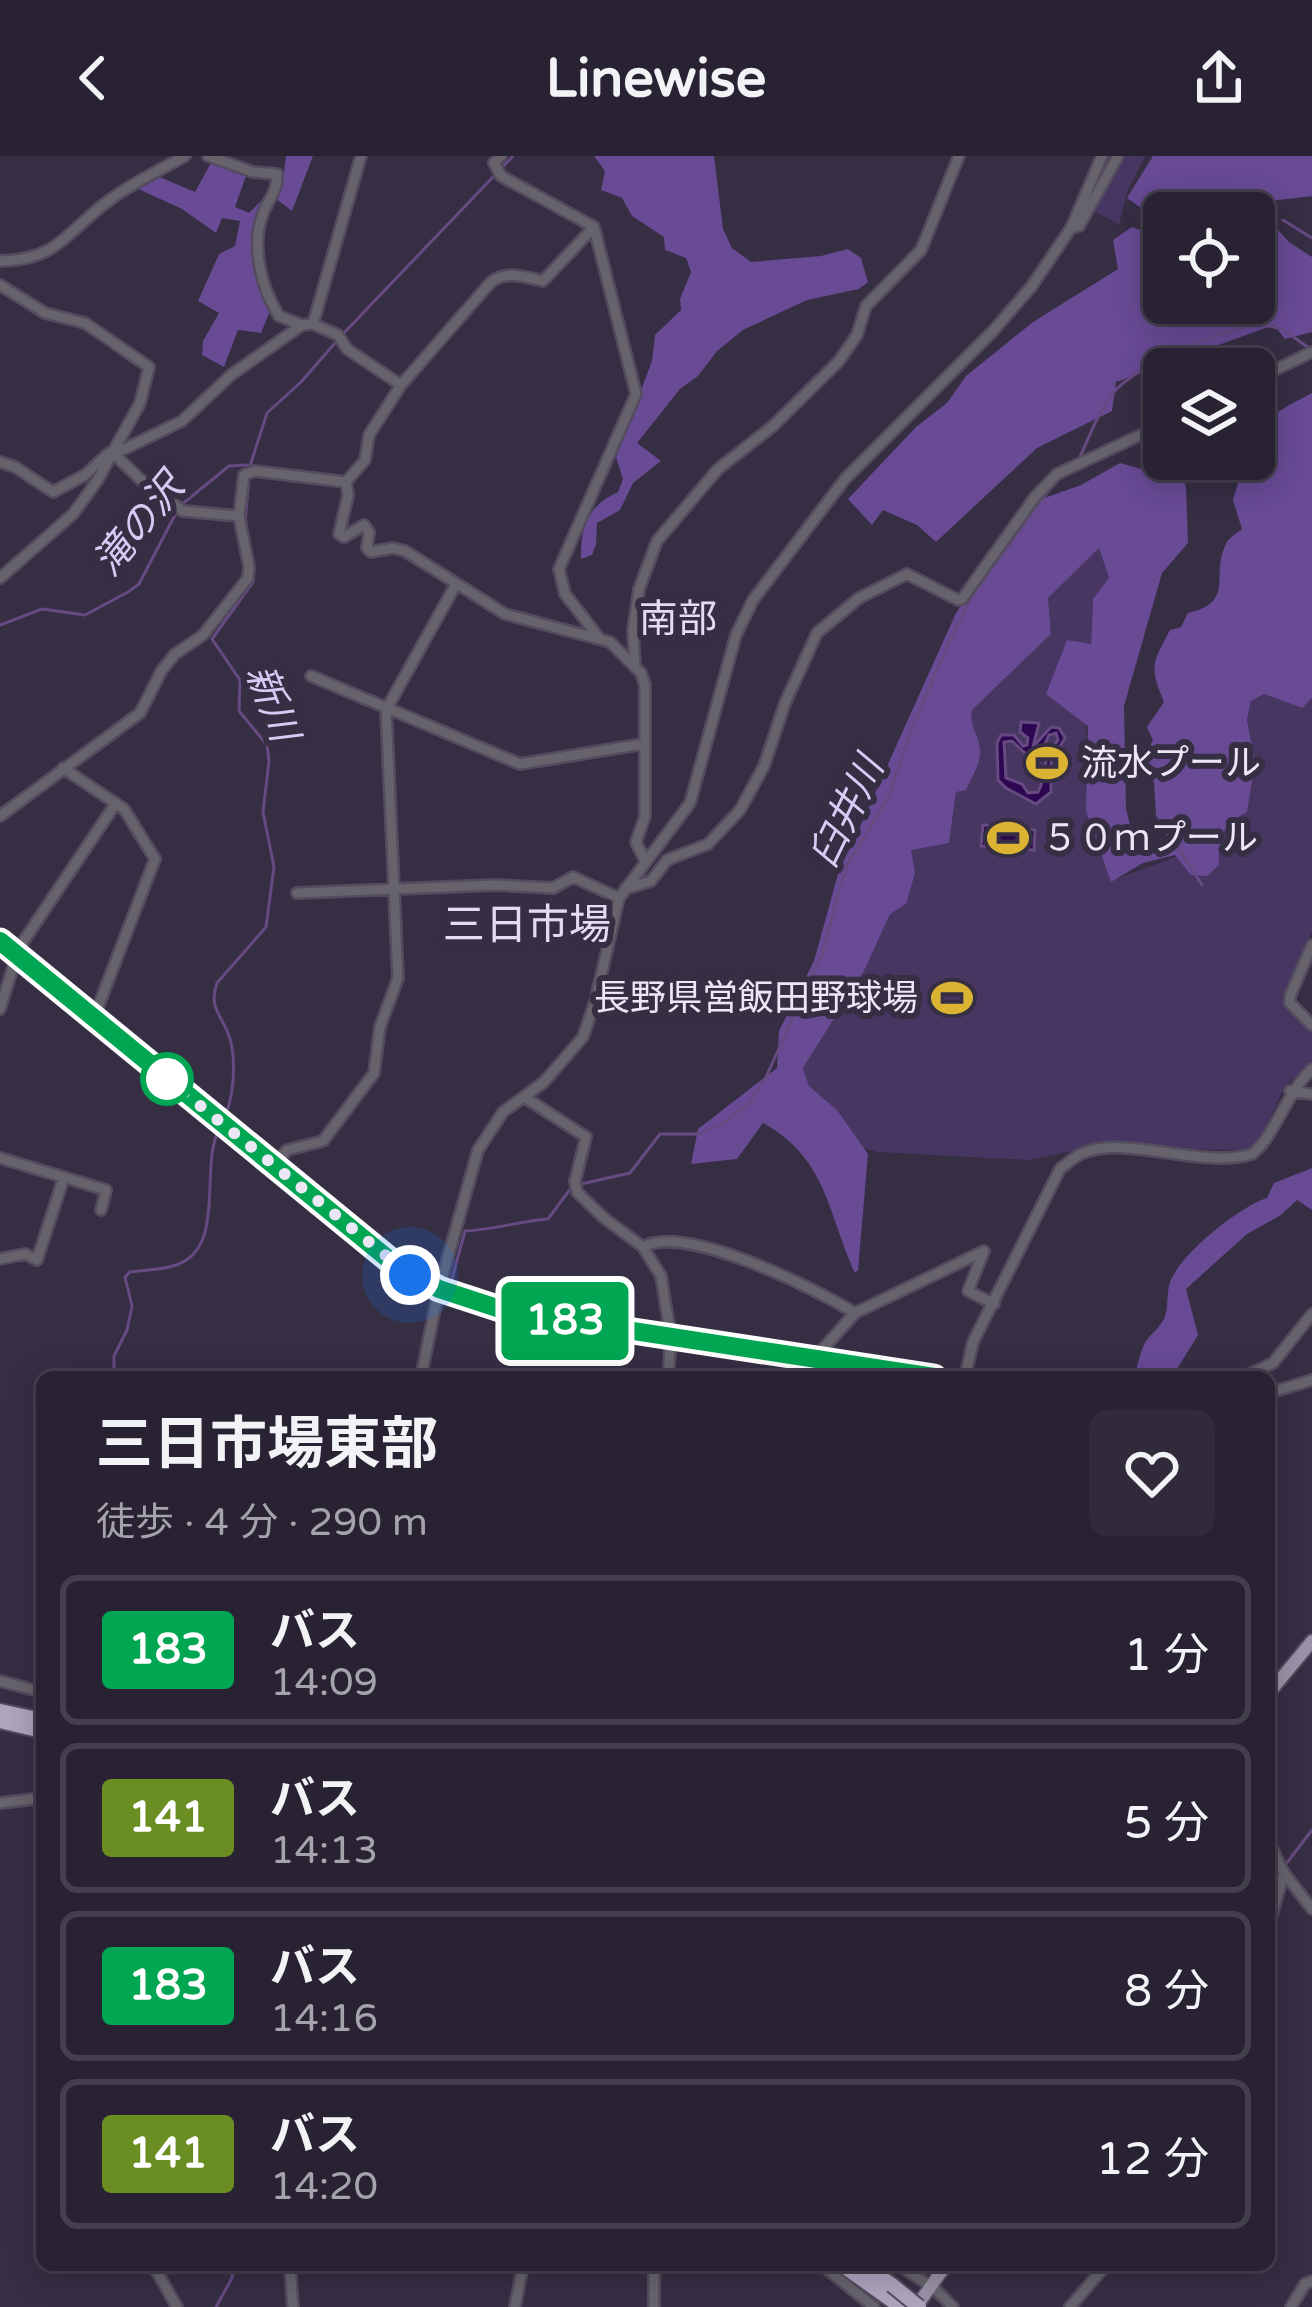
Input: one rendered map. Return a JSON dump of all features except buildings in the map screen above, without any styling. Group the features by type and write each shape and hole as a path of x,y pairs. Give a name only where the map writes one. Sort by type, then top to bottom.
{"highway":[{"path":"0,1711 36,1725"},
{"path":"0,1723 36,1727"},
{"path":"854,2271 917,2307"},
{"path":"869,2271 901,2307"}],"main road":[{"path":"1275,1686 1312,1641"},
{"path":"917,2307 942,2271"}],"street":[{"path":"0,261 45,255 112,197 185,156"},
{"path":"208,156 253,172 277,174 277,188 262,213 258,235 262,277 279,316 341,338 347,349 400,385"},
{"path":"0,462 50,492 85,475 109,453 182,421 231,375 308,324 361,156"},
{"path":"501,156 494,163 498,173 594,227 636,394 559,569 566,594 600,639"},
{"path":"635,667 633,631 639,589 657,542 718,469 773,426 839,361 857,335 866,306 921,250 958,156"},
{"path":"422,1371 439,1289 478,1150 503,1112 552,1074 583,1037 622,893 689,803 736,635 753,600 844,479 993,331 1030,287 1071,229 1102,156"},
{"path":"1071,229 1079,226 1118,156"},
{"path":"594,227 542,281 513,274 491,282 400,385 369,435 365,460 346,482 348,495 339,534 344,537 364,525 371,552 405,551 505,614 610,642 635,667 645,685 645,816 636,842 644,859"},
{"path":"0,285 44,314 85,323 149,368 140,403 120,434 114,454 73,514 0,578"},
{"path":"1275,370 1310,352"},
{"path":"297,893 554,888 573,877 622,893 640,887 667,860 708,844 740,810 764,766 810,644 833,617 907,574 962,599 1057,474 1143,434"},
{"path":"114,454 178,509 238,516"},
{"path":"0,816 140,712 162,670 203,634 248,578 238,516 249,473 346,482"},
{"path":"275,1165 287,1150 323,1141 371,1080 380,1027 398,978 386,710 455,586"},
{"path":"311,676 520,764 643,743"},
{"path":"63,769 124,809 155,859 93,1020"},
{"path":"0,1010 19,947 116,803"},
{"path":"0,941 392,1262 439,1289 509,1312 891,1371"},
{"path":"1312,945 1290,996 1312,1025"},
{"path":"966,1371 973,1342 1060,1169 1083,1153 1109,1149 1245,1156 1265,1141 1291,1091 1312,1070"},
{"path":"1291,1091 1312,1094"},
{"path":"524,1096 586,1137 574,1181 577,1192 643,1247 662,1276 670,1338 668,1371"},
{"path":"0,1158 106,1190 101,1210"},
{"path":"0,1259 25,1254 38,1260 64,1177"},
{"path":"643,1247 662,1241 774,1269 855,1313"},
{"path":"813,1360 855,1313 984,1251 968,1292 994,1304"},
{"path":"1256,1371 1273,1363 1312,1314"},
{"path":"1275,1391 1312,1380"},
{"path":"0,1681 36,1690"},
{"path":"0,1803 36,1799"},
{"path":"1275,1854 1312,1909"},
{"path":"1275,1904 1284,1873"},
{"path":"156,2271 177,2307"},
{"path":"290,2271 293,2307"},
{"path":"515,2307 522,2271"},
{"path":"654,2271 654,2307"},
{"path":"829,2271 874,2307"},
{"path":"908,2271 953,2307"},
{"path":"1070,2307 1101,2271"},
{"path":"1292,2307 1305,2284 1312,2281"}],"shaded area":[{"path":"286,156 313,156 292,211 276,199 254,225 257,271 270,311 261,333 238,330 224,367 202,355 203,341 219,313 198,301 219,254 235,246 240,221 222,218 216,233 182,209 136,188 157,176 195,192 212,161 246,176 235,207 249,213 283,179"},
{"path":"594,156 714,156 723,229 732,248 751,262 848,249 861,258 868,282 859,289 807,300 743,330 717,351 637,443 661,461 633,483 620,510 597,523 592,555 581,559 588,518 618,492 623,479 616,457 652,361 655,335 681,310 680,299 691,272 686,258 665,250 664,237 632,216 622,198 601,190 605,171"},
{"path":"1123,156 1145,156 1127,192 1119,225 1093,210"},
{"path":"1153,156 1312,156 1312,196 1275,200 1275,192 1180,189 1143,192 1141,208 1127,198"},
{"path":"1132,227 1143,231 1143,324 1275,324 1275,227 1312,257 1312,332 1285,339 1274,325 1210,348 1143,348 1143,372 1116,382 1112,411 1037,448 936,542 917,525 883,510 872,525 848,499 916,427 947,403 966,376 1033,322 1118,269 1113,240"},
{"path":"1312,393 1312,698 1302,708 1264,694 1251,701 1247,720 1255,762 1247,812 1223,833 1219,865 1207,876 1191,875 1175,855 1143,863 1111,882 1086,811 1088,726 1046,694 1067,640 1091,644 1093,599 1109,578 1099,548 1048,598 1051,634 972,710 980,755 966,790 956,792 949,843 911,850 915,873 906,904 890,914 864,971 803,1068 809,1086 837,1110 868,1154 855,1273 813,1170 784,1137 763,1123 737,1159 691,1164 698,1129 777,1068 779,1031 814,961 843,856 956,613 1036,501 1081,485 1120,463 1143,468 1143,480 1184,480 1188,543 1162,573 1124,706 1126,808 1137,855 1175,849 1156,816 1154,782 1139,769 1153,741 1147,727 1164,702 1156,680 1156,658 1170,630 1181,627 1188,613 1203,608 1217,594 1222,554 1228,540 1242,529 1233,500 1239,480 1275,480 1275,414"},
{"path":"1099,547 1109,579 1093,599 1085,762 1111,881 1218,841 1255,763 1247,720 1251,701 1264,694 1302,708 1312,698 1312,932 1282,998 1312,1031 1312,1063 1285,1086 1262,1135 1249,1150 1086,1148 1029,1160 877,1152 861,1147 837,1110 809,1086 803,1068 864,971 890,913 906,904 911,849 949,843 956,791 980,746 969,724 972,710 1051,634 1048,598"},
{"name":"流水プール","path":"1021,722 1039,723 1033,747 1051,727 1059,728 1065,738 1051,761 1051,792 1036,804 998,780 997,743 1001,735 1014,735 1027,745 1028,738 1020,732","holes":["1056,733 1058,740 1038,792 1028,793 1022,784 1006,778 1004,742 1012,741 1029,757 1042,750 1049,735"]},
{"name":"５０ｍプール","path":"983,825 1035,830 1034,850 981,846"},
{"path":"1312,1168 1312,1210 1297,1200 1247,1234 1186,1289 1198,1335 1176,1371 1136,1371 1144,1345 1164,1319 1176,1270 1227,1221 1267,1198 1274,1183"}],"waterway":[{"name":"新川","path":"342,335 513,156"},
{"path":"1283,220 1312,238"},
{"name":"臼井川","path":"1078,461 1113,393 1162,358 1252,326 1280,329 1309,348"},
{"name":"新川","path":"249,469 267,413 336,342"},
{"name":"滝の沢","path":"181,505 229,466 247,465"},
{"name":"新川","path":"245,523 249,479"},
{"name":"臼井川","path":"581,1184 630,1173 660,1134 699,1134 724,1123 749,1103 766,1077 822,954 846,867 887,800 915,721 971,598 1052,486"},
{"name":"滝の沢","path":"0,625 42,609 85,615 128,592 139,584 176,513"},
{"name":"新川","path":"223,1121 234,1067 215,992 217,983 266,927 274,867 263,812 267,745 239,711 240,680 212,639 253,582 252,562"},
{"path":"1173,839 1202,885"},
{"name":"新川","path":"114,1371 114,1356 132,1306 125,1277 130,1272 176,1265 192,1256 201,1242 219,1129"},
{"path":"452,1279 465,1231 548,1219 571,1188"},
{"path":"1286,1864 1312,1830"},
{"path":"1275,1888 1278,1876"},
{"name":"新川","path":"216,2307 233,2271"}],"bus line":[{"name":"183","path":"0,941 422,1282 509,1312 891,1371"}],"place":[{"name":"流水プール","path":"1047,763"},
{"name":"５０ｍプール","path":"1008,838"},
{"name":"長野県営飯田野球場","path":"952,998"}],"district":[{"name":"南部","path":"678,619"},
{"name":"三日市場","path":"527,925"}],"route":[{"path":"167,1079 410,1275"}]}
